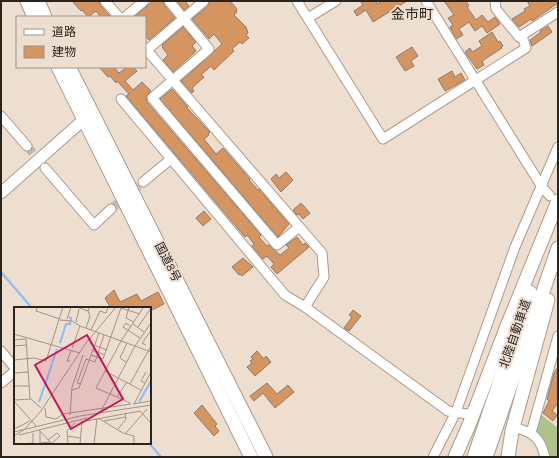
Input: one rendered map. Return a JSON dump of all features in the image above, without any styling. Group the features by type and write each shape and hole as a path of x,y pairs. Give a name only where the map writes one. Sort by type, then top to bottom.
{"highway":[{"path":"27,1 34,16"},
{"path":"38,1 45,16"},
{"name":"国道8号","path":"59,68 88,116 266,457"},
{"name":"国道8号","path":"70,68 88,116 251,457"},
{"path":"455,457 469,425 507,326 554,198"},
{"name":"北陸自動車道","path":"474,457 509,351 558,212"},
{"name":"北陸自動車道","path":"486,457 558,248"},
{"path":"508,457 512,431 558,264"}],"main road":[{"path":"1,194 88,116"}],"street":[{"path":"105,1 117,16"},
{"path":"126,16 144,1"},
{"path":"169,1 209,49 152,98 277,245 299,227"},
{"path":"204,1 146,49 322,253 324,277 305,307"},
{"path":"298,1 383,139 526,48 522,36"},
{"path":"308,18 336,1"},
{"path":"426,1 542,187 554,198"},
{"path":"495,1 496,8 519,37 558,12"},
{"path":"121,99 285,295 305,307 448,411 467,414"},
{"path":"1,116 27,146"},
{"path":"433,457 456,412 515,247 558,147"},
{"path":"143,182 171,159"},
{"path":"45,168 94,225 111,209"},
{"path":"531,433 555,361 558,336"},
{"path":"1,351 14,367"},
{"path":"1,383 14,372"},
{"path":"520,429 531,433 542,445 545,457"}],"green space":[{"path":"540,414 558,428 558,457 550,457 544,439 537,432 536,427"}],"building":[{"path":"72,1 99,1 100,5 110,16 100,16 96,11 87,16 82,10 81,11"},
{"path":"153,1 163,1 164,5 175,18 149,40 146,36 146,16 135,16"},
{"path":"177,1 185,1 189,6 184,10"},
{"path":"210,1 230,1 237,9 237,12 234,15 246,27 248,33 246,35 249,38 242,44 240,42 232,49 234,51 214,70 211,66 201,75 204,77 192,88 194,91 192,93 181,81 222,44 214,34 209,39 192,19 208,6"},
{"path":"360,1 376,1 377,4 382,1 407,1 373,22 366,10 357,16 354,11 363,5"},
{"path":"444,1 466,1 469,6 467,7 476,20 482,15 488,22 495,17 500,24 487,33 482,26 475,31 469,22 459,29 463,35 456,39 450,27 453,25 448,18 454,15"},
{"path":"527,1 558,1 558,3 532,21 531,19 519,27 512,19 530,6"},
{"path":"548,26 552,32 532,46 530,40"},
{"path":"183,27 196,42 192,46 196,51 173,72 163,60 168,55 162,45"},
{"path":"492,32 498,42 500,41 503,46 482,61 484,65 477,69 465,52 470,48 472,52 482,46 479,41"},
{"path":"412,47 418,56 411,61 414,66 405,71 396,57"},
{"path":"100,68 115,68 119,73 126,68 134,68 137,71 125,81 133,90 142,82 151,91 146,96 147,102 261,235 259,237 267,246 269,245 280,255 289,248 286,245 297,237 303,245 305,243 309,247 277,274 271,267 274,264 267,256 263,259 252,246 254,244 247,235 245,237 126,96 129,94 117,81 116,83 110,76 108,77"},
{"path":"452,71 455,77 461,73 465,80 445,91 438,79"},
{"path":"172,89 188,107 187,108 210,132 204,139 216,154 223,148 250,179 249,180 258,190 259,189 289,224 278,237 160,99"},
{"path":"286,172 293,180 281,192 271,179 276,174 279,178"},
{"path":"301,203 310,213 303,219 293,210"},
{"path":"204,211 211,219 203,226 196,218"},
{"path":"243,258 253,267 242,276 240,274 239,275 232,267"},
{"path":"114,290 120,302 137,294 141,301 158,292 164,304 151,310 151,307 143,306 110,307 105,298"},
{"path":"353,310 361,316 349,331 344,328 352,317 349,315"},
{"path":"257,351 264,359 266,356 271,362 255,376 247,367 252,363 250,361 253,359 251,357"},
{"path":"558,367 558,403 552,411 557,415 553,421 543,413 549,401 547,399 554,373"},
{"path":"267,383 277,394 288,385 294,392 275,408 263,393 254,401 250,396"},
{"path":"202,405 217,424 215,426 219,431 214,436 194,413"}],"waterway":[{"path":"1,272 31,307"},
{"path":"150,444 161,457"}],"tunnel":[{"path":"27,146 42,164"},
{"path":"111,209 143,182"}],"district":[{"name":"金市町","path":"412,14"}]}
